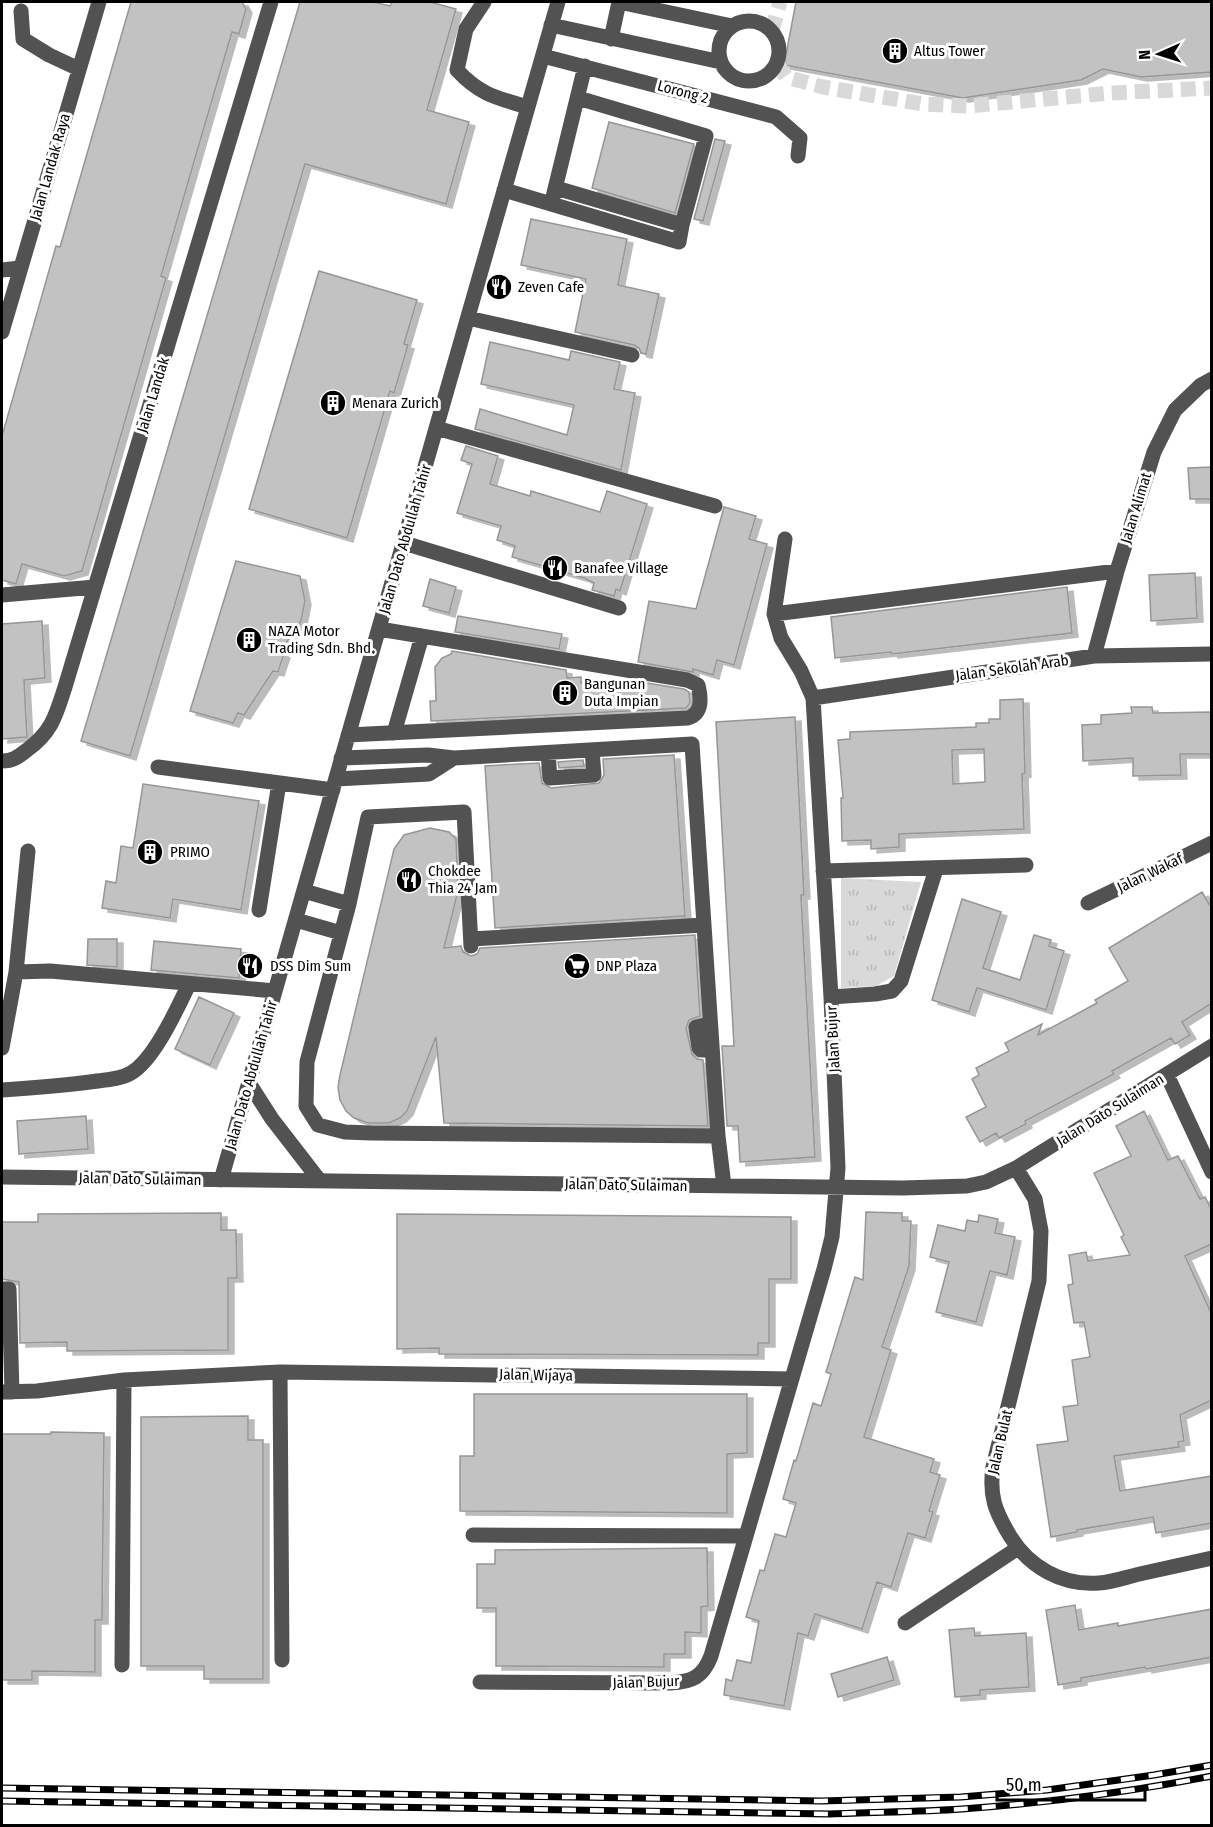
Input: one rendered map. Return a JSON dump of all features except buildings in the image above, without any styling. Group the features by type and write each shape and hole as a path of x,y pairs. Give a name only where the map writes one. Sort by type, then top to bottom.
{"street":[{"name":"Jalan Landak Raya","path":"2,332 99,2"},
{"name":"Jalan Landak","path":"2,761 12,761 40,741 53,724 271,2"},
{"path":"484,2 466,29 457,70 471,85 481,91 528,107"},
{"name":"Jalan Dato Abdullah Tahir","path":"221,1180 558,2"},
{"path":"611,39 619,2 732,26"},
{"path":"21,11 23,39 49,55 79,69"},
{"path":"741,22 760,22 775,35 779,44 777,64 763,79 743,81 726,71 721,62 720,42 724,33 732,26 741,22"},
{"path":"551,25 721,62"},
{"name":"Lorong 2","path":"543,56 776,117 800,138 798,156"},
{"path":"552,203 585,66"},
{"path":"504,190 679,242 706,136 578,98"},
{"path":"556,188 682,225"},
{"path":"2,270 20,268"},
{"path":"468,318 632,355"},
{"name":"Jalan Alimat","path":"1094,656 1117,571 1154,452 1175,410 1201,385 1212,379"},
{"path":"436,428 716,506"},
{"name":"Jalan Bujur","path":"480,1682 680,1683 702,1674 711,1656 824,1269 832,1237 838,1168 831,997 813,698 801,671 781,638 774,614 785,539"},
{"path":"404,543 619,608"},
{"path":"774,614 1117,571"},
{"path":"2,595 95,587"},
{"path":"348,735 688,718 695,716 699,709 698,685 687,680 379,629"},
{"path":"393,733 422,636"},
{"name":"Jalan Sekolah Arab","path":"813,698 1094,656 1212,654"},
{"path":"341,758 428,754 454,758 692,744 718,1137 724,1186"},
{"path":"549,753 550,778 594,775 592,750"},
{"path":"158,767 279,783 334,784 429,774 454,758"},
{"path":"259,910 279,783"},
{"path":"703,926 471,942 464,812 368,817 349,904 307,1062 306,1106 318,1125 345,1132 718,1137"},
{"name":"Jalan Wakaf","path":"1088,903 1212,843"},
{"path":"2,1048 16,972 28,851"},
{"path":"823,871 1026,865"},
{"path":"831,997 892,991 901,981 936,869"},
{"path":"304,891 349,904"},
{"path":"296,920 341,933"},
{"path":"16,972 50,971 275,991"},
{"path":"2,1090 66,1085 129,1074 139,1067 164,1032 189,984"},
{"name":"Jalan Dato Sulaiman","path":"2,1177 724,1186 967,1186 986,1182 1016,1168 1212,1046"},
{"path":"1167,1075 1212,1172"},
{"path":"249,1083 272,1119 320,1181"},
{"name":"Jalan Bulat","path":"1016,1168 1035,1200 1041,1231 1039,1281 993,1467 990,1487 999,1517 1018,1548 1036,1566 1060,1578 1080,1583 1100,1583 1212,1558"},
{"path":"2,1289 9,1289 7,1392"},
{"path":"280,1371 282,1659"},
{"name":"Jalan Wijaya","path":"7,1392 124,1380 280,1371 792,1379"},
{"path":"122,1665 124,1380"},
{"path":"473,1535 746,1536"},
{"path":"905,1623 1018,1548"}],"green space":[{"path":"841,878 921,882 894,976 876,986 841,988"}],"tunnel":[{"path":"772,31 780,2"},
{"path":"777,64 786,77 823,87 923,104 968,106 1111,93 1212,88"}],"railway":[{"path":"2,1788 821,1801 961,1797 1047,1790 1212,1765"},
{"path":"2,1801 830,1814 946,1810 1025,1804 1119,1792 1212,1776"}],"place":[{"name":"Altus Tower","path":"895,51"},
{"name":"Zeven Cafe","path":"499,287"},
{"name":"Menara Zurich","path":"333,403"},
{"name":"Banafee Village","path":"555,568"},
{"name":"NAZA Motor Trading Sdn. Bhd.","path":"249,640"},
{"name":"Bangunan Duta Impian","path":"565,693"},
{"name":"PRIMO","path":"150,852"},
{"name":"Chokdee Thia 24 Jam","path":"409,880"},
{"name":"DSS Dim Sum","path":"250,966"},
{"name":"DNP Plaza","path":"577,966"}]}
